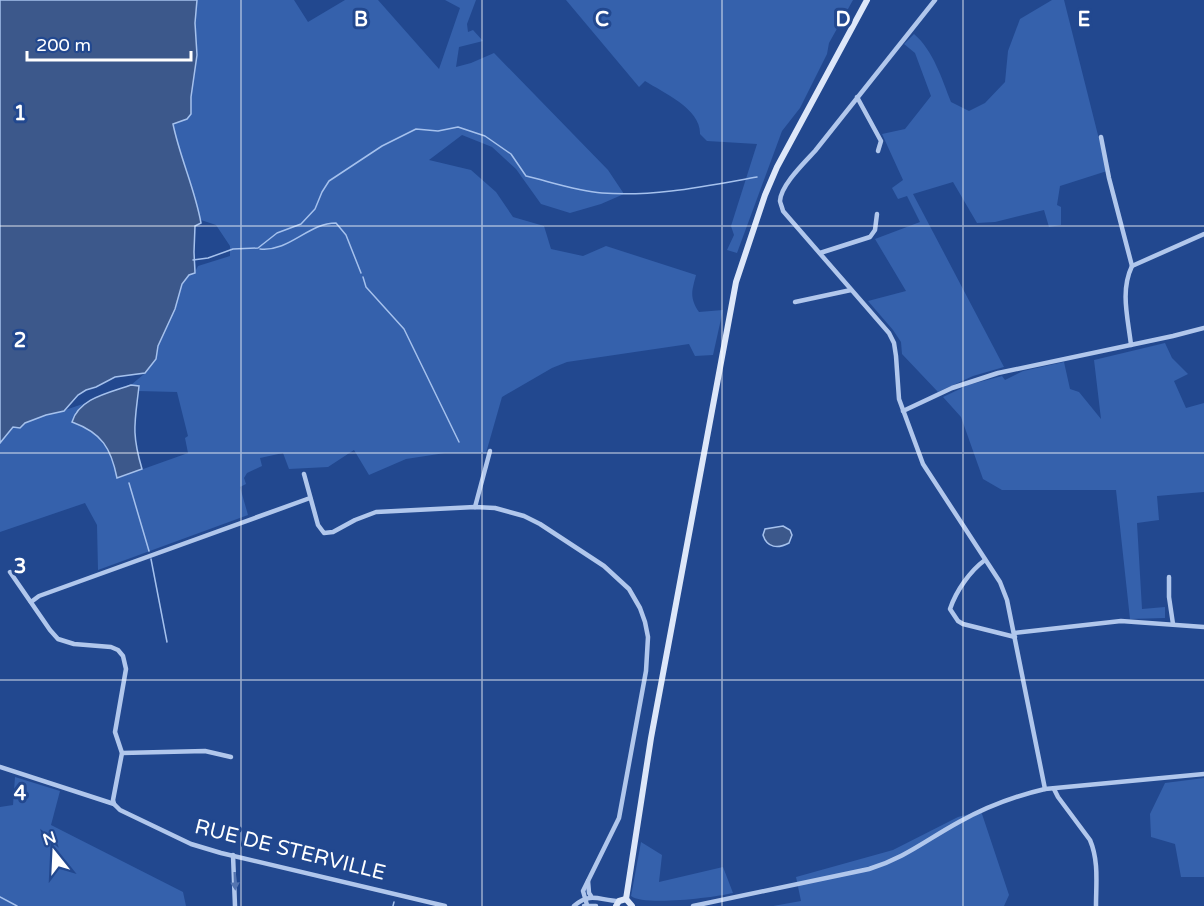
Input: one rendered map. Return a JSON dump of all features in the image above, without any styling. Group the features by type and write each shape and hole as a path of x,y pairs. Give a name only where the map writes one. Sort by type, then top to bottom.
{"main road":[{"path":"632,906 626,899 651,738 736,282 765,195 777,167 867,0"},
{"path":"617,904 626,899"}],"street":[{"path":"935,0 794,175 780,201 783,211 889,333 894,343 897,382 903,411 923,464 1000,582 1007,600 1045,789"},
{"path":"857,98 881,141 878,152"},
{"path":"1101,137 1109,178 1132,266 1125,290 1131,345"},
{"path":"820,253 870,237 875,230 877,214"},
{"path":"1132,266 1204,234"},
{"path":"795,302 851,291"},
{"path":"903,411 971,380 1204,328"},
{"path":"475,507 490,451"},
{"path":"303,474 318,525 324,533 333,532 376,512 495,508 524,516 604,566 629,589 645,622 648,637 646,671 619,818 583,891 586,905 596,906"},
{"path":"31,602 39,596 310,498"},
{"path":"986,560 979,564 962,586 950,609 958,621 963,624 1015,635 1121,621 1204,627"},
{"path":"10,572 58,639 74,644 111,647 123,656 126,669 115,732 122,753 114,804"},
{"path":"1169,577 1173,624"},
{"path":"122,753 205,751 231,757"},
{"name":"RUE DE STERVILLE","path":"0,767 114,804 120,810 191,844 445,906"},
{"path":"693,906 892,862 956,823 993,805 1045,789 1204,774"},
{"path":"1054,789 1094,848 1096,906"},
{"path":"232,855 235,906"},
{"path":"588,881 591,896"},
{"path":"574,906 584,898 591,896 617,904"}],"shaded area":[{"path":"0,0 294,0 308,22 345,0 378,0 439,69 460,8 445,0 476,0 467,24 468,32 473,30 483,41 459,47 456,67 494,53 608,170 624,194 570,213 541,204 516,169 492,147 462,135 429,160 471,170 496,192 513,217 544,226 551,249 583,256 606,246 696,275 692,294 699,312 723,310 713,355 695,356 689,344 567,362 552,368 502,397 486,453 445,453 406,459 369,475 354,450 328,467 289,469 283,453 260,458 262,466 247,473 244,478 246,484 240,487 248,515 98,570 97,525 85,503 0,532","holes":["201,220 216,225 230,246 230,256 198,266 196,270 195,225 201,223","144,374 131,385 139,386 138,391 177,392 188,436 185,438 188,453 118,478 114,460 107,445 86,427 75,413 83,404 65,410 78,395 86,390 115,377"]},
{"path":"0,0 197,0 195,23 197,55 191,114 187,119 173,124 201,223 195,226 195,273 189,275 182,284 175,309 158,346 156,359 145,373 115,377 86,390 78,395 64,411 25,423 20,428 13,427 0,443"},
{"path":"566,0 853,0 829,43 827,54 800,108 782,131 737,253 727,250 734,235 731,226 757,144 707,141 700,134 699,125 688,109 645,81 639,87"},
{"path":"1052,0 1064,0 1107,171 1060,186 1057,205 1061,207 1061,225 1049,227 1044,210 995,222 977,223 953,182 913,194 1004,367 973,376 938,392 902,354 901,342 868,301 906,291 875,239 920,222 907,196 898,199 892,188 903,180 882,134 905,129 931,96 915,53 904,44 914,34 921,41 936,65 951,102 969,111 985,103 1005,82 1008,51 1020,19"},
{"path":"1165,343 1172,358 1188,374 1174,381 1186,408 1204,403 1204,492 1157,496 1159,520 1137,523 1142,609 1165,607 1165,618 1130,619 1116,490 1002,490 983,479 961,417 943,397 968,385 1002,376 1005,380 1023,371 1064,362 1070,389 1079,392 1101,419 1094,360"},
{"path":"131,385 139,386 135,436 142,469 117,478 112,458 104,443 91,431 72,422 81,407 88,402"},
{"path":"783,526 790,530 792,535 789,543 777,547 767,543 763,535 765,529"},
{"path":"15,777 60,791 51,825 183,892 186,906 0,906 0,807 13,805"},
{"path":"1204,778 1204,877 1181,877 1175,844 1151,837 1150,814 1165,783"},
{"path":"981,811 1009,895 1004,906 773,906 801,901 796,877 893,850 958,817"},
{"path":"641,842 662,855 659,882 723,867 733,893 663,901 638,899 631,896"}],"waterway":[{"path":"193,260 208,258 233,249 258,248 277,233 301,224 315,209 329,181 382,146 416,129 438,131 458,127 485,136 511,154 526,176 593,192 622,194 661,192 757,177"},
{"path":"260,249 281,246 317,227 336,223 346,235 361,273"},
{"path":"363,277 366,287 404,329 459,442"},
{"path":"129,483 149,551"},
{"path":"151,559 167,642"},
{"path":"0,897 17,906"},
{"path":"393,906 394,902"}]}
